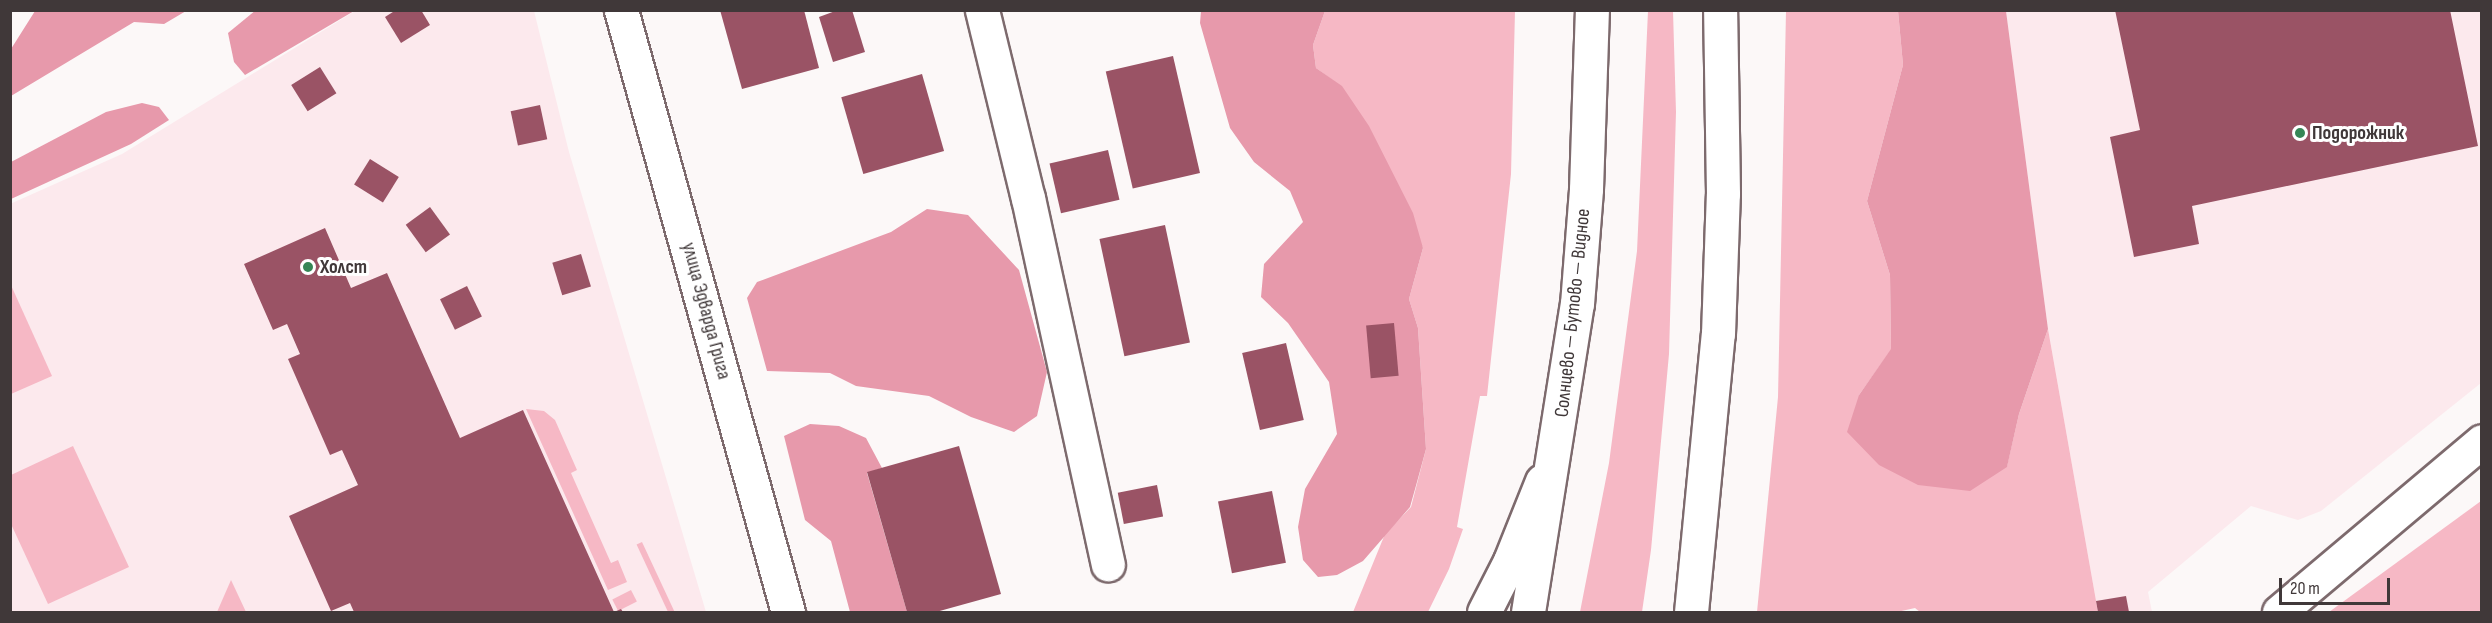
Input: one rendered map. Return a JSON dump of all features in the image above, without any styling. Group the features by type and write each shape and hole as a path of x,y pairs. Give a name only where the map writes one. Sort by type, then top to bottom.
{"street":[{"name":"улица Эдварда Грига","path":"621,10 788,612"},
{"path":"982,10 1028,198 1108,564"},
{"name":"Солнцево — Бутово — Видное","path":"1528,612 1565,401 1586,189 1592,10"},
{"path":"1691,612 1718,334 1722,194 1720,10"},
{"path":"1484,612 1539,489 1565,401"},
{"path":"2279,612 2481,441"}],"shaded area":[{"path":"256,10 354,11 245,75 234,62 228,33"},
{"path":"35,11 186,11 164,24 134,22 11,96 11,49"},
{"name":"Холст","path":"355,11 534,11 569,152 706,612 11,612 10,204 122,154"},
{"path":"1201,11 1325,11 1313,45 1316,68 1342,86 1369,126 1413,213 1423,248 1409,299 1418,328 1426,449 1410,507 1363,561 1337,575 1318,577 1303,560 1298,527 1305,489 1337,434 1329,382 1288,323 1261,297 1264,264 1303,222 1290,191 1254,162 1230,128 1200,23"},
{"path":"1325,11 1515,11 1511,174 1487,396 1480,396 1457,527 1463,529 1449,569 1428,612 1353,612 1385,534 1411,507 1426,449 1418,328 1409,299 1423,248 1342,87 1316,68 1313,45"},
{"path":"1648,11 1673,11 1676,112 1669,354 1651,550 1642,612 1580,612 1609,463 1637,251"},
{"path":"1786,11 1898,11 1903,65 1867,201 1890,275 1891,350 1859,395 2007,466 2019,414 2048,329 2098,612 1920,612 1915,608 1897,612 1757,612 1778,397"},
{"path":"1898,11 2006,11 2048,329 2019,414 2007,467 1970,491 1918,485 1879,465 1847,432 1859,395 1891,349 1890,275 1867,201 1903,65"},
{"path":"2006,11 2481,11 2481,383 2321,511 2298,520 2251,506 2148,592 2152,612 2098,612 2048,329"},
{"path":"142,103 159,107 169,120 131,144 11,199 11,162 106,112"},
{"path":"927,209 968,215 1019,270 1047,372 1037,416 1014,432 971,417 929,396 856,386 830,373 767,371 747,298 757,282 891,232"},
{"path":"10,283 52,376 11,394 10,394"},
{"path":"526,409 544,411 555,420 577,470 571,473 611,563 618,560 627,582 608,590"},
{"path":"810,424 839,426 866,438 882,468 867,473 907,612 850,612 831,541 805,520 784,436"},
{"path":"73,446 129,567 48,604 11,524 11,475"},
{"path":"2481,501 2481,612 2329,612"},
{"path":"642,542 675,612 668,612 637,545"},
{"path":"231,580 246,612 217,612"},
{"path":"631,590 637,602 618,611 612,600"}],"building":[{"path":"396,10 421,10 430,25 401,43 385,17"},
{"path":"720,10 804,10 819,68 742,89"},
{"path":"838,10 852,10 865,52 833,62 819,17"},
{"name":"Подорожник","path":"2115,10 2450,10 2478,146 2192,206 2199,244 2134,257 2110,137 2140,130"},
{"path":"1173,56 1200,173 1133,188 1106,72"},
{"path":"320,67 336,93 308,111 291,85"},
{"path":"922,74 944,151 863,174 841,97"},
{"path":"540,105 547,139 518,145 511,111"},
{"path":"1108,150 1119,200 1061,213 1050,163"},
{"path":"370,159 399,177 383,202 354,184"},
{"path":"430,207 450,235 426,252 406,225"},
{"path":"1165,225 1190,342 1124,356 1099,239"},
{"path":"325,228 351,288 387,273 460,438 523,410 614,612 354,612 350,603 331,611 289,516 358,485 342,450 330,455 288,359 300,354 287,324 273,330 244,264"},
{"path":"581,254 591,287 562,295 552,263"},
{"path":"467,286 482,317 455,330 440,299"},
{"path":"1394,323 1399,376 1371,378 1366,325"},
{"path":"1286,343 1304,420 1260,430 1242,353"},
{"path":"959,446 1001,594 936,612 907,612 867,472"},
{"path":"1157,485 1163,516 1124,524 1118,493"},
{"path":"1272,491 1286,563 1232,573 1218,501"},
{"path":"2126,596 2129,612 2098,612 2096,601"}],"place":[{"name":"Подорожник","path":"2300,133"},
{"name":"Холст","path":"308,267"}]}
